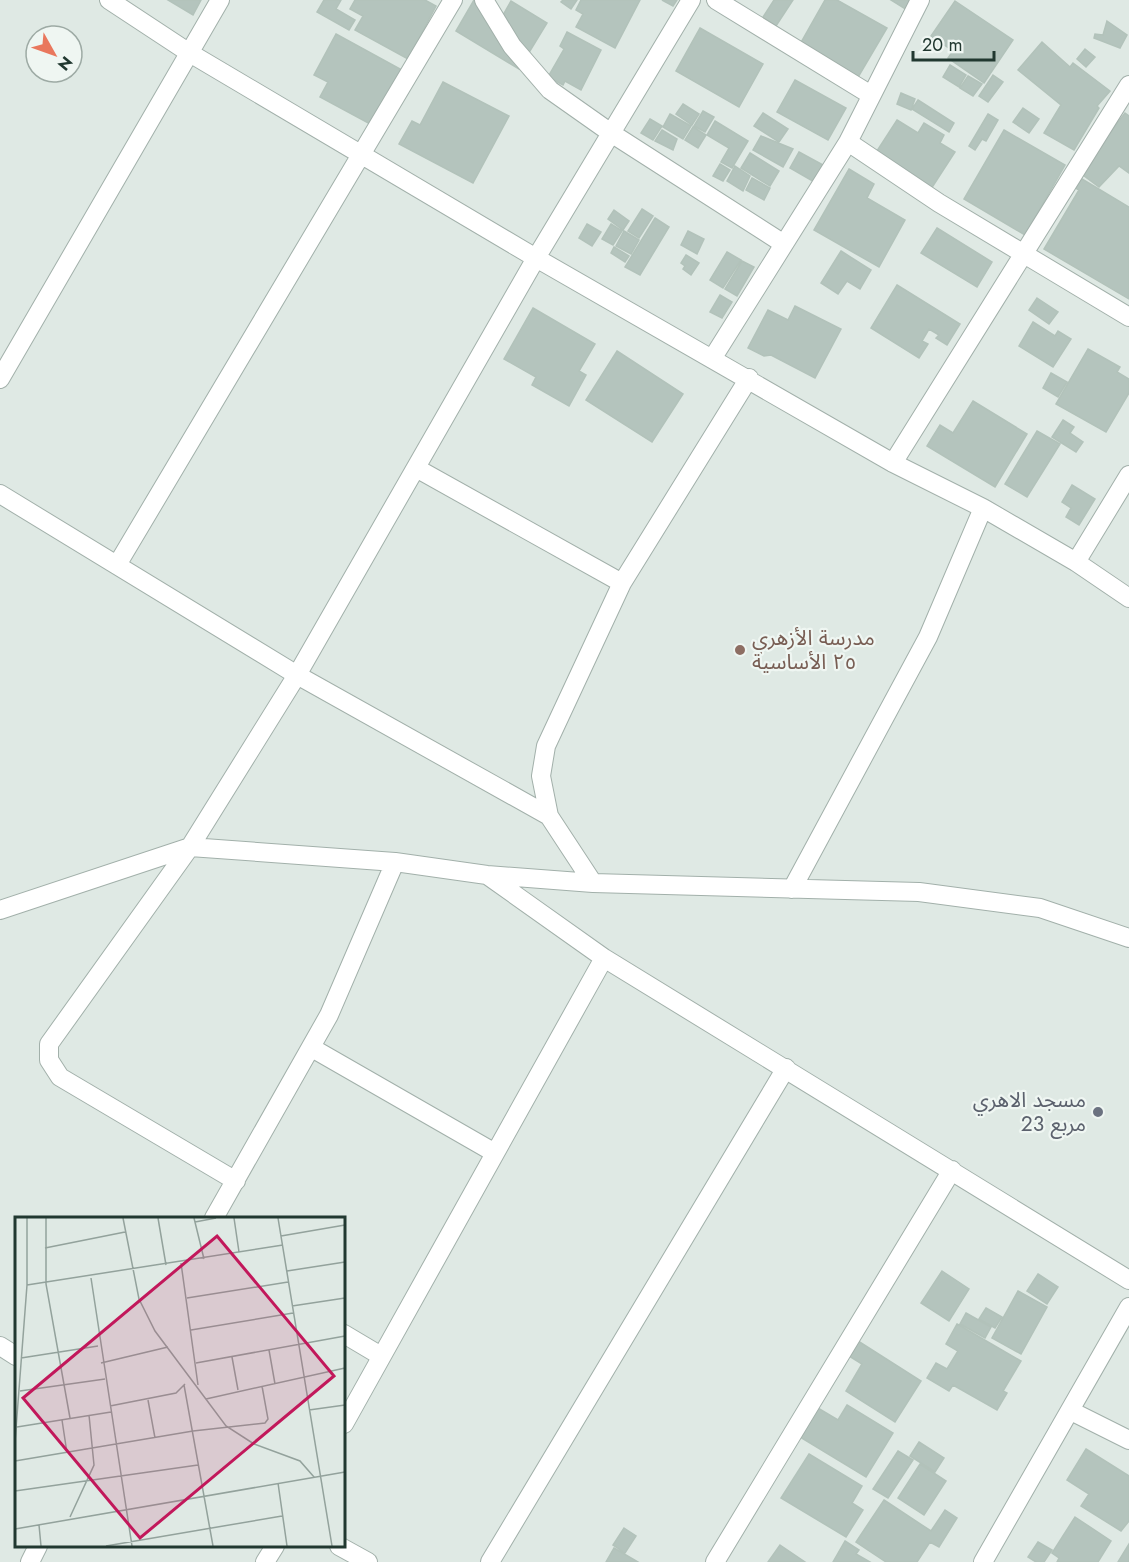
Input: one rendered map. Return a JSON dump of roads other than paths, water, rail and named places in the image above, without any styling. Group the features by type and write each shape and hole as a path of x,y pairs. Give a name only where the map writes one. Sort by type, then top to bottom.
{"street":[{"path":"109,0 188,52 364,154 536,258 749,378 893,463 983,508 1076,562 1129,598"},
{"path":"0,379 220,0"},
{"path":"117,565 364,154 453,0"},
{"path":"484,0 530,69 550,90 611,133 784,244"},
{"path":"236,1181 60,1077 49,1060 49,1044 190,847 297,675 536,258 691,0"},
{"path":"716,0 871,95"},
{"path":"712,359 848,142 920,0"},
{"path":"893,463 1129,86"},
{"path":"848,142 1024,254 1129,317"},
{"path":"593,883 549,816 541,776 546,746 622,583 749,378"},
{"path":"416,468 622,583"},
{"path":"1076,562 1129,475"},
{"path":"0,494 297,675 549,816"},
{"path":"792,889 928,637 983,508"},
{"path":"0,910 190,847 395,862 487,875 593,883 919,892 1040,908 1129,938"},
{"path":"215,1217 312,1048 395,862"},
{"path":"487,875 604,958 1129,1280"},
{"path":"345,1422 604,958"},
{"path":"312,1048 495,1153"},
{"path":"490,1562 786,1068"},
{"path":"715,1562 952,1170"},
{"path":"983,1562 1129,1306"},
{"path":"345,1335 381,1356"},
{"path":"0,1346 15,1355"},
{"path":"1071,1410 1129,1440"},
{"path":"30,1562 37,1547"},
{"path":"265,1562 273,1547"},
{"path":"342,1547 368,1562"}],"place":[{"name":"مدرسة الأزهري ٢٥ الأساسية","path":"740,650"},
{"name":"مسجد الاهري مربع 23","path":"1098,1112"}]}
